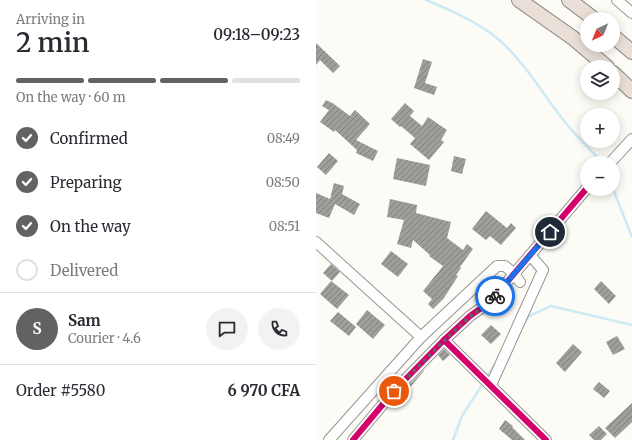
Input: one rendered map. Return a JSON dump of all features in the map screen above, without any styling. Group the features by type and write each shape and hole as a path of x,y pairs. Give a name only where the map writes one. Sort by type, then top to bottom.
{"highway":[{"path":"519,0 574,38 599,60"},
{"path":"569,0 585,12"},
{"path":"620,42 632,52"},
{"path":"620,80 632,91"}],"street":[{"path":"617,0 632,13"},
{"path":"616,156 632,139"},
{"path":"353,440 394,391 444,340 470,316 517,278 530,255 580,196"},
{"path":"316,242 421,337"},
{"path":"491,385 543,270 530,255"},
{"path":"329,440 421,337 497,266 505,266 517,278"},
{"path":"444,340 491,385 543,439"}],"building":[{"path":"316,43 340,66 333,73 320,60 316,65"},
{"path":"423,59 432,62 425,83 437,87 434,95 414,88"},
{"path":"326,100 350,116 355,110 370,124 356,140 378,151 373,161 356,153 357,150 335,130 334,132 320,122 329,110 322,106"},
{"path":"405,103 414,111 410,116 422,126 428,117 447,130 441,140 444,142 429,160 410,144 415,138 391,119"},
{"path":"329,153 338,161 326,175 317,167"},
{"path":"454,156 466,159 462,174 451,171"},
{"path":"397,158 430,165 426,186 393,179"},
{"path":"334,183 344,186 342,194 360,204 354,215 335,204 329,218 316,213 316,193 330,199"},
{"path":"390,199 417,205 416,213 451,222 447,238 463,250 467,244 473,249 460,267 461,268 456,275 458,276 444,298 433,309 428,304 432,299 423,291 443,266 429,256 430,255 413,240 411,248 397,244 404,220 387,217"},
{"path":"486,211 507,228 511,223 516,228 501,245 490,236 486,240 472,229"},
{"path":"391,251 408,264 398,277 381,264"},
{"path":"331,264 340,272 332,281 323,273"},
{"path":"331,281 349,295 337,309 320,294"},
{"path":"601,281 616,296 609,304 594,289"},
{"path":"367,310 385,325 373,339 356,324"},
{"path":"338,312 356,327 349,336 330,321"},
{"path":"491,325 501,334 491,344 481,335"},
{"path":"617,336 625,349 613,355 606,342"},
{"path":"573,344 582,352 565,372 556,363"},
{"path":"444,349 450,355 443,361 438,355"},
{"path":"424,370 410,387 408,386"},
{"path":"599,382 610,391 604,398 593,389"},
{"path":"632,403 632,422 615,438 605,428"},
{"path":"505,420 513,426 512,427 525,440 512,440 499,429"},
{"path":"599,426 607,434 601,440 594,440 589,435"}],"waterway":[{"path":"426,0 473,22 490,33 508,48 525,68 569,127 596,156"},
{"path":"616,196 632,237"},
{"path":"525,322 529,316 551,306 632,325"},
{"path":"486,378 495,364"},
{"path":"453,440 462,416 484,382"}],"cycle path":[{"path":"353,440 394,391 444,340 470,316 491,301 580,196"},
{"path":"444,340 546,440"}],"way so far":[{"path":"394,391 444,340 495,296"}],"route":[{"path":"495,296 550,232"}]}
